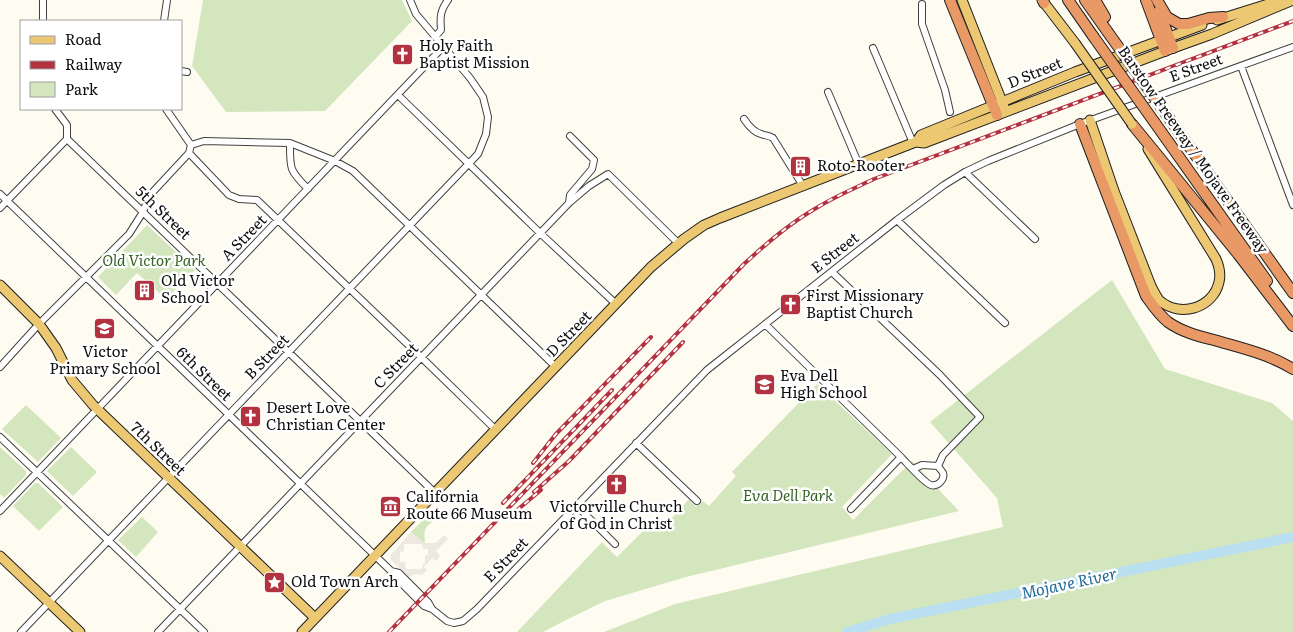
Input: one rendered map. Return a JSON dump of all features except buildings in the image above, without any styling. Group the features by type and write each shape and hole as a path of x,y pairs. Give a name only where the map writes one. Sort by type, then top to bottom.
{"highway":[{"path":"950,0 1001,114"},
{"name":"Barstow Freeway / Mojave Freeway","path":"1068,0 1293,318"},
{"name":"Barstow Freeway / Mojave Freeway","path":"1085,0 1293,294"},
{"path":"1095,0 1105,18 1107,31"},
{"path":"1146,0 1169,49"},
{"path":"1157,0 1164,38"},
{"path":"1157,0 1167,17 1179,24 1223,17"},
{"path":"1085,122 1146,296 1157,312 1169,323 1186,332 1255,351 1283,362 1293,369"},
{"path":"1135,128 1238,254 1293,326"}],"main road":[{"path":"962,0 997,103"},
{"name":"D Street","path":"915,143 921,135 1075,72 1223,17 1281,0"},
{"name":"D Street","path":"302,632 651,267 678,243 697,230 720,218 915,143 924,143 1238,24 1293,0"},
{"path":"1043,1 1135,128 1216,259 1220,269 1219,282 1215,293 1207,302 1186,310 1170,307 1158,299 1151,286 1085,122"},
{"name":"7th Street","path":"0,284 40,324 56,348 72,380 97,410 315,618"},
{"path":"0,556 80,632"}],"street":[{"path":"43,0 43,20"},
{"path":"164,20 167,0"},
{"name":"B Street","path":"21,632 478,154 486,134 488,117 483,97 470,78 416,14 410,0"},
{"path":"435,37 442,30 440,18 442,7 448,0"},
{"path":"922,4 922,24 945,90 950,112"},
{"name":"E Street","path":"454,623 463,621 471,615 707,370 944,185 988,161 1085,122 1293,47"},
{"name":"A Street","path":"0,511 443,48"},
{"path":"873,48 915,143"},
{"path":"1241,66 1293,205"},
{"path":"828,92 859,165"},
{"path":"398,95 616,304"},
{"path":"0,208 67,139 67,125 56,110"},
{"path":"0,366 129,234 144,212 149,196 189,153 191,145 167,110"},
{"path":"744,119 759,134 773,138 803,186"},
{"path":"569,203 570,195 592,169 594,160 570,136"},
{"name":"5th Street","path":"67,139 435,493"},
{"path":"191,145 204,141 290,143 335,161 353,171 556,367"},
{"path":"290,143 290,166 295,176 308,190"},
{"path":"189,153 229,195 239,199 257,200 496,430"},
{"path":"965,172 1035,239"},
{"path":"569,203 589,186 608,174 678,243"},
{"name":"6th Street","path":"0,194 391,570 397,579 424,606 432,609 444,620 454,623"},
{"name":"C Street","path":"158,632 569,203"},
{"path":"897,220 1005,324"},
{"path":"832,272 940,375 980,417 943,455 938,466"},
{"path":"765,324 922,479 931,485 937,485 941,482 943,475 938,466 922,465 913,469"},
{"path":"0,437 204,632"},
{"path":"636,443 696,501"},
{"path":"851,509 901,457"},
{"path":"576,505 615,544"}],"green space":[{"path":"203,0 402,0 412,21 325,111 226,112 192,66"},
{"name":"Old Victor Park","path":"147,225 195,270 166,299 137,273 116,295 98,277"},
{"path":"1112,280 1165,369 1272,403 1293,421 1293,632 604,632 675,604 1003,527 997,498 930,422"},
{"name":"Eva Dell Park","path":"817,384 892,454 842,507 853,520 912,461 959,511 686,577 605,601 543,632 517,632 602,542 617,557 653,521 662,529 689,499 696,507 703,501 709,506 736,476 732,472"},
{"path":"26,405 61,438 38,462 2,429"},
{"path":"0,447 26,471 26,475 4,498 0,494"},
{"path":"71,447 97,472 73,496 47,471"},
{"path":"35,483 38,483 63,507 39,531 13,506"},
{"path":"436,507 446,517 436,520 426,527 424,543 411,532"},
{"path":"142,517 158,532 136,557 118,540"}],"shaded area":[{"path":"411,532 424,543 436,543 444,535 448,539 436,551 440,556 436,561 432,558 424,567 427,570 422,575 415,574 409,577 391,560 391,555","holes":["404,544 422,544 423,549 428,549 428,555 425,555 425,564 423,564 422,569 406,569 405,562 400,562 400,552 404,551"]}],"waterway":[{"name":"Mojave River","path":"847,632 890,619 1293,537"}],"railway":[{"path":"389,632 744,264 770,241 808,213 874,179 1293,21"},
{"path":"533,463 556,434 651,337"},
{"path":"534,492 569,461 683,342"},
{"path":"503,503 612,390"},
{"path":"516,511 541,490"}],"place":[{"name":"Holy Faith Baptist Mission","path":"403,55"},
{"name":"Roto-Rooter","path":"801,166"},
{"name":"Old Victor School","path":"145,290"},
{"name":"First Missionary Baptist Church","path":"790,305"},
{"name":"Victor Primary School","path":"105,329"},
{"name":"Eva Dell High School","path":"764,385"},
{"name":"Desert Love Christian Center","path":"250,417"},
{"name":"Victorville Church of God in Christ","path":"616,484"},
{"name":"California Route 66 Museum","path":"390,506"},
{"name":"Old Town Arch","path":"275,582"}]}
